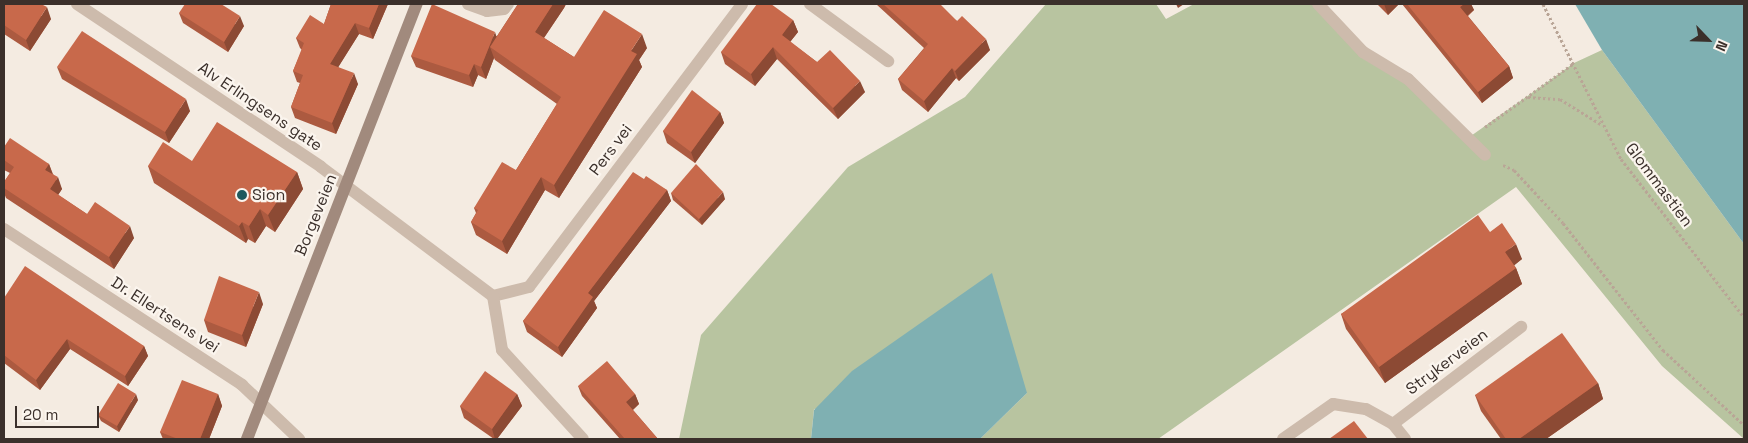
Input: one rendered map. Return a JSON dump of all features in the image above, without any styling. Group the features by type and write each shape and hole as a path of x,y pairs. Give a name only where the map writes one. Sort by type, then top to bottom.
{"main road":[{"name":"Borgeveien","path":"246,439 417,4"}],"street":[{"name":"Alv Erlingsens gate","path":"77,4 345,186 493,296"},
{"path":"468,4 487,11 504,9 508,4"},
{"name":"Pers vei","path":"493,296 529,286 742,4"},
{"path":"810,4 888,61"},
{"path":"1318,4 1362,52 1408,79 1485,155"},
{"name":"Dr. Ellertsens vei","path":"4,230 261,401 299,439"},
{"path":"493,296 502,350 583,439"},
{"name":"Strykerveien","path":"1393,424 1521,327"},
{"path":"1283,439 1333,404 1366,410 1393,424 1405,439"}],"path":[{"name":"Glommastien","path":"1543,4 1621,159 1744,317"},
{"path":"1468,138 1574,63"},
{"path":"1527,97 1560,99 1604,127"},
{"path":"1485,155 1514,170 1563,223 1663,350 1744,425"}],"green space":[{"path":"1046,4 1156,4 1166,19 1194,4 1318,4 1331,22 1408,79 1468,138 1574,63 1602,50 1744,244 1744,439 1662,366 1516,187 1158,439 980,439 1027,393 814,409 811,439 679,439 701,335 848,167 965,97"}],"water":[{"path":"1575,4 1744,4 1744,244 1602,50"},
{"path":"992,273 1027,393 980,439 811,439 814,410 852,371"}],"building":[{"path":"4,4 41,4 47,7 26,40 4,25"},
{"path":"185,4 221,4 240,16 224,42 179,13"},
{"path":"331,4 379,4 369,28 355,23 330,64 354,73 332,123 291,107 303,75 293,71 304,43 296,38 310,15 324,24"},
{"path":"432,4 495,32 481,67 474,64 469,75 411,56"},
{"path":"518,4 553,4 535,32 574,57 604,10 642,34 631,51 637,54 554,185 541,177 502,241 471,222 478,210 474,208 502,162 516,170 561,97 490,47"},
{"path":"757,4 771,4 793,20 782,35 817,62 830,50 860,81 833,108 773,47 751,74 721,52"},
{"path":"883,4 940,4 957,21 962,16 986,39 955,71 952,68 924,101 898,79 928,44"},
{"path":"1407,4 1464,4 1460,7 1509,66 1478,92"},
{"path":"82,31 186,99 165,132 57,67"},
{"path":"692,90 720,112 691,152 663,131"},
{"name":"Sion","path":"217,122 297,172 268,215 260,209 249,226 242,222 239,226 148,166 163,142 192,161"},
{"path":"10,138 49,164 45,170 58,177 50,189 87,214 95,202 130,226 109,257 4,188 4,182 14,167 4,160 4,147"},
{"path":"696,164 723,192 699,219 671,193"},
{"path":"633,172 644,179 646,176 667,190 588,293 593,297 558,347 523,321"},
{"path":"1478,215 1490,232 1502,223 1516,244 1505,252 1516,268 1379,367 1341,314"},
{"path":"25,266 144,346 125,376 67,339 36,380 4,355 4,298"},
{"path":"219,276 259,292 242,335 204,320"},
{"path":"1562,333 1598,383 1519,439 1506,439 1475,395"},
{"path":"607,361 635,394 626,402 658,439 625,439 578,386"},
{"path":"485,371 517,394 492,429 460,406"},
{"path":"182,380 218,394 200,439 178,439 160,432"},
{"path":"118,383 136,394 117,426 98,415"},
{"path":"1354,421 1368,439 1329,439"}],"place":[{"name":"Sion","path":"242,195"}]}
